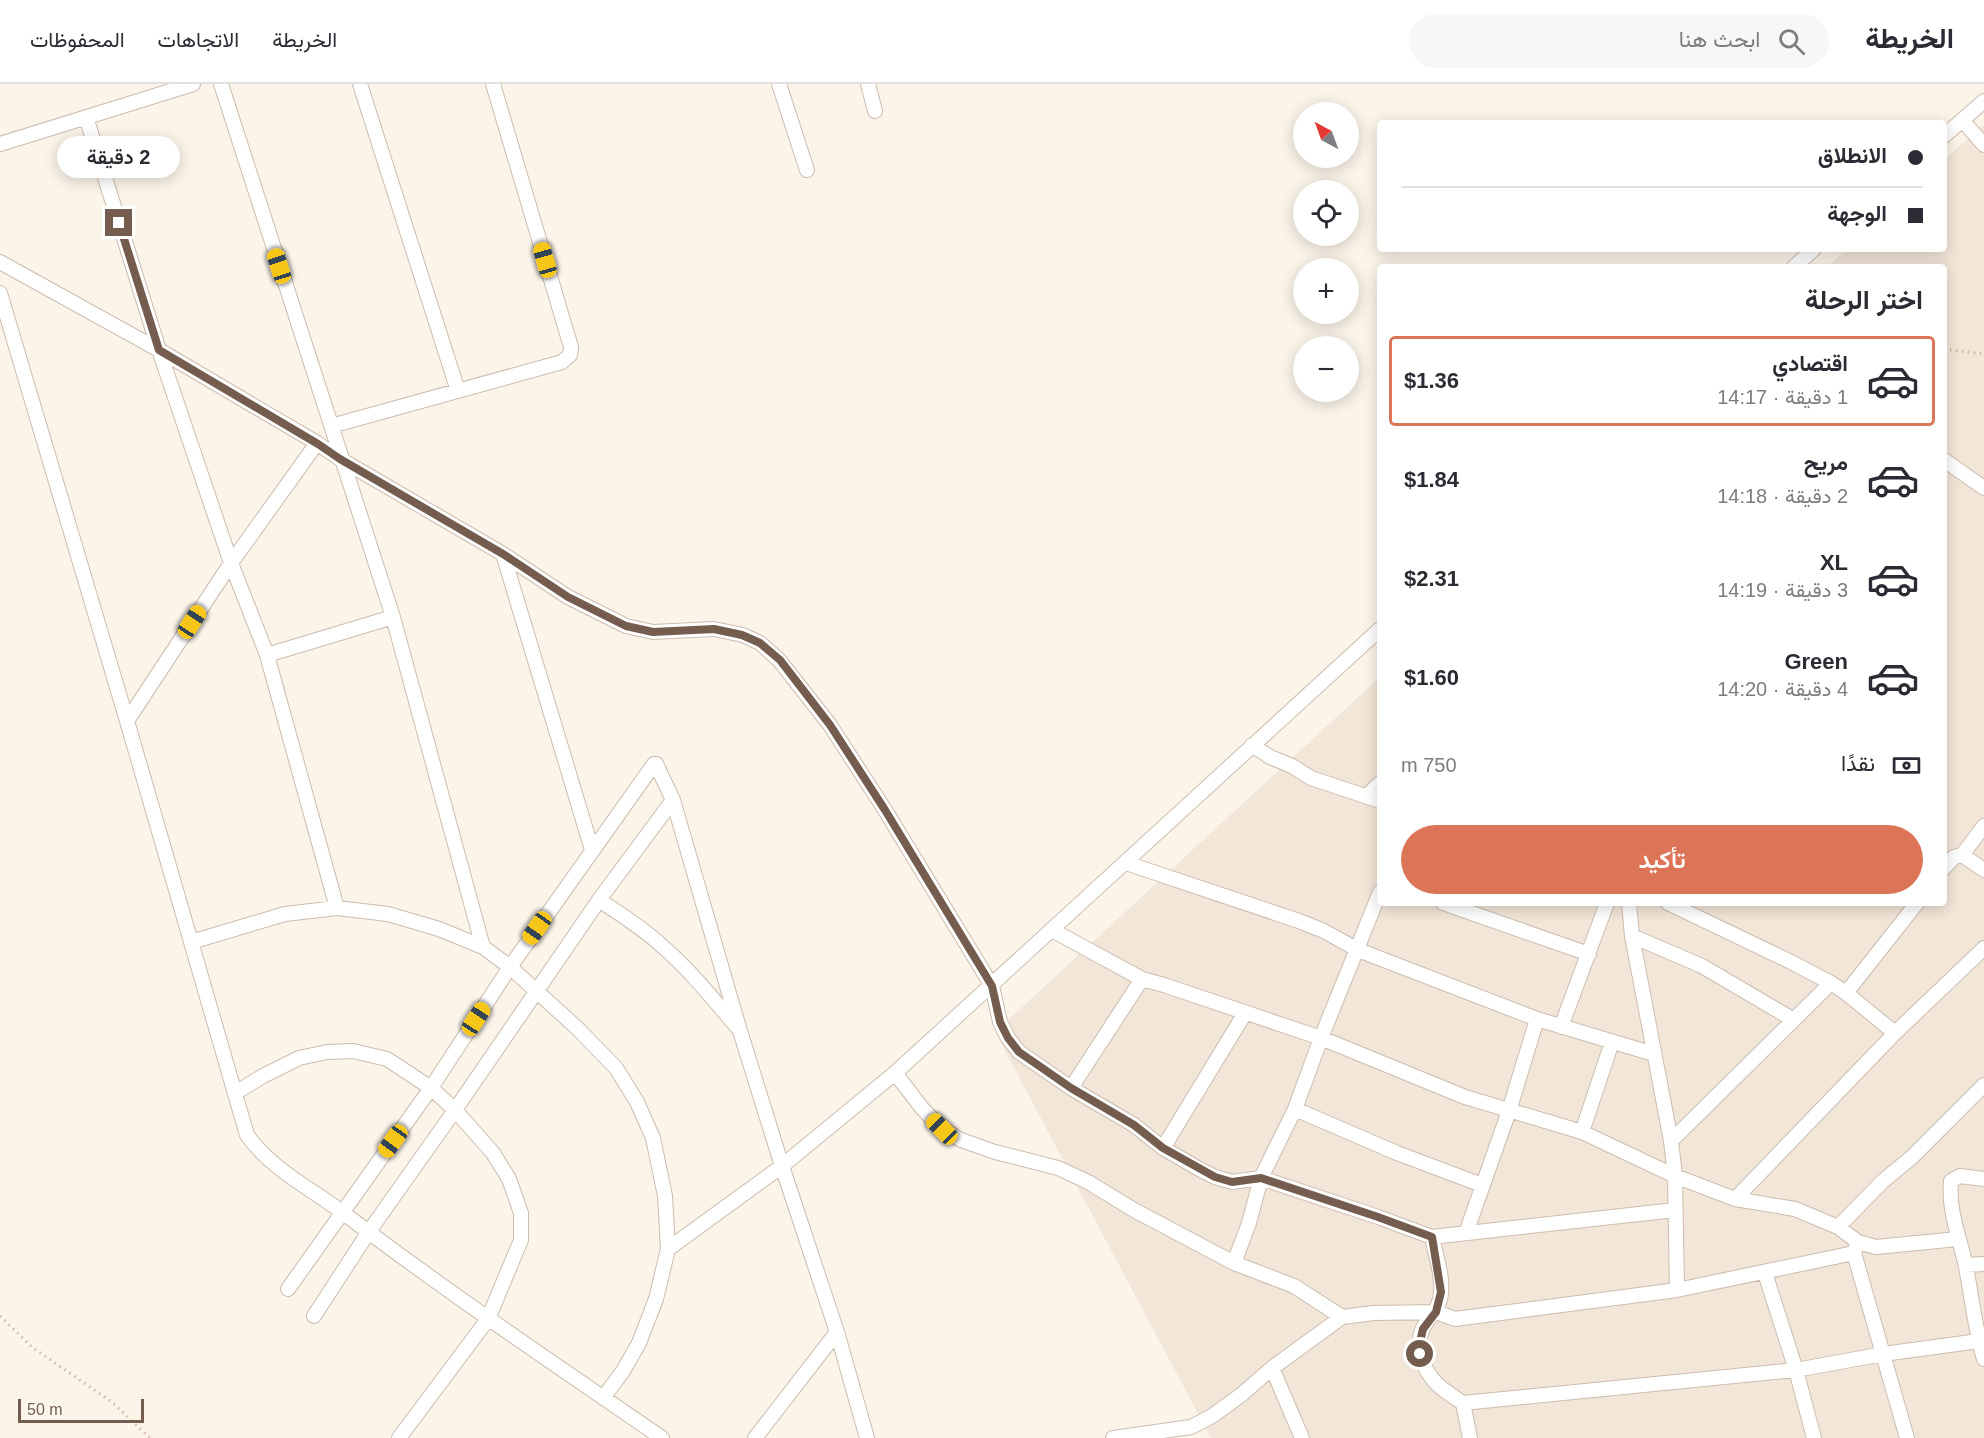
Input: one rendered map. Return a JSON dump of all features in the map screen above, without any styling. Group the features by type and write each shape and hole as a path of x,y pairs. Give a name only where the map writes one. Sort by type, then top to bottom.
{"street":[{"path":"0,144 193,84"},
{"path":"221,84 340,459 393,617 483,947"},
{"path":"360,84 458,391"},
{"path":"331,426 562,362 570,355 571,347 492,84"},
{"path":"779,84 807,170"},
{"path":"868,84 874,111"},
{"path":"1947,133 1984,101"},
{"path":"86,117 159,350 231,563 267,655 337,908"},
{"path":"1962,120 1984,145"},
{"path":"1797,264 1811,252"},
{"path":"0,262 159,350 503,554 568,597 626,626 653,632 714,629 742,635 760,643 780,660 830,725 885,810 992,986 1000,1022 1008,1038 1019,1052 1071,1088 1134,1125 1163,1148 1215,1177 1232,1182 1261,1178 1432,1237 1675,1210"},
{"path":"0,293 247,1135 267,1159 368,1233 488,1319 662,1438"},
{"path":"127,721 231,563 318,444"},
{"path":"1947,462 1984,488"},
{"path":"503,554 592,850"},
{"path":"267,655 393,617"},
{"path":"668,1250 782,1166 895,1074 1377,632"},
{"path":"1252,745 1311,778 1377,800"},
{"path":"288,1289 431,1088 510,967 592,850 654,764 658,765 673,800 740,1031 837,1332 867,1438"},
{"path":"1366,796 1377,786"},
{"path":"314,1316 368,1233 599,900 673,800"},
{"path":"1947,862 1962,855 1984,826"},
{"path":"1962,855 1984,870"},
{"path":"1126,863 1299,921 1324,931 1358,950 1537,1019 1654,1054"},
{"path":"599,900 638,926 662,946 692,975 740,1031"},
{"path":"1234,1263 1249,1223 1261,1178 1295,1109 1377,900"},
{"path":"1452,906 1589,954"},
{"path":"1561,1027 1606,906"},
{"path":"1629,906 1632,936 1671,1141 1675,1176 1677,1290"},
{"path":"1674,906 1831,983 1895,1033"},
{"path":"1846,993 1915,906"},
{"path":"191,942 285,914 337,908 388,914 440,929 483,947 510,967 577,1028 616,1068 637,1102 653,1138 666,1196 668,1250 656,1299 639,1343 623,1371 603,1398"},
{"path":"1052,930 1142,979 1321,1038 1465,1097 1582,1132 1675,1176 1736,1199 1795,1209 1838,1227 1856,1248 1907,1438"},
{"path":"1632,936 1702,966 1794,1020"},
{"path":"1736,1199 1895,1033 1984,948"},
{"path":"1071,1088 1142,979"},
{"path":"1671,1141 1831,983"},
{"path":"1163,1148 1245,1013"},
{"path":"1466,1233 1509,1111 1537,1019"},
{"path":"1582,1132 1612,1042"},
{"path":"235,1094 263,1076 299,1058 353,1051 387,1059 431,1088 455,1110 493,1154 509,1179 521,1213 521,1240 488,1319 399,1438"},
{"path":"895,1074 921,1108 942,1129 961,1140 995,1152 1058,1168 1088,1182 1134,1210 1234,1263 1294,1286 1342,1317"},
{"path":"1838,1227 1984,1084"},
{"path":"1295,1109 1397,1153 1482,1185"},
{"path":"1984,1179 1960,1176 1951,1181 1950,1205 1966,1265 1984,1359"},
{"path":"1432,1237 1441,1292 1436,1312 1423,1329 1420,1354 1426,1369 1437,1384 1463,1403 1796,1370 1883,1354 1979,1341"},
{"path":"1113,1438 1191,1427 1212,1416 1272,1368 1342,1317 1374,1313 1436,1312 1455,1319 1677,1290 1765,1273 1856,1248 1958,1239"},
{"path":"1966,1265 1984,1264"},
{"path":"1765,1273 1796,1370 1814,1438"},
{"path":"755,1438 837,1332"},
{"path":"1272,1368 1302,1438"},
{"path":"1463,1403 1470,1438"}],"path":[{"path":"1947,349 1984,354"},
{"path":"0,1316 45,1359 112,1402 150,1438"}],"shaded area":[{"path":"1984,124 1984,1438 1211,1438 995,1032 1377,680 1377,906 1947,906 1947,264 1830,264 1844,252 1947,252 1947,157"}],"route":[{"path":"119,223 159,350 503,554 568,597 602,615 626,626 653,632 714,629 742,635 760,643 780,660 830,725 885,810 992,986 1000,1022 1008,1038 1019,1052 1071,1088 1134,1125 1163,1148 1215,1177 1232,1182 1261,1178 1432,1237 1441,1292 1436,1312 1423,1329 1420,1354"}]}
